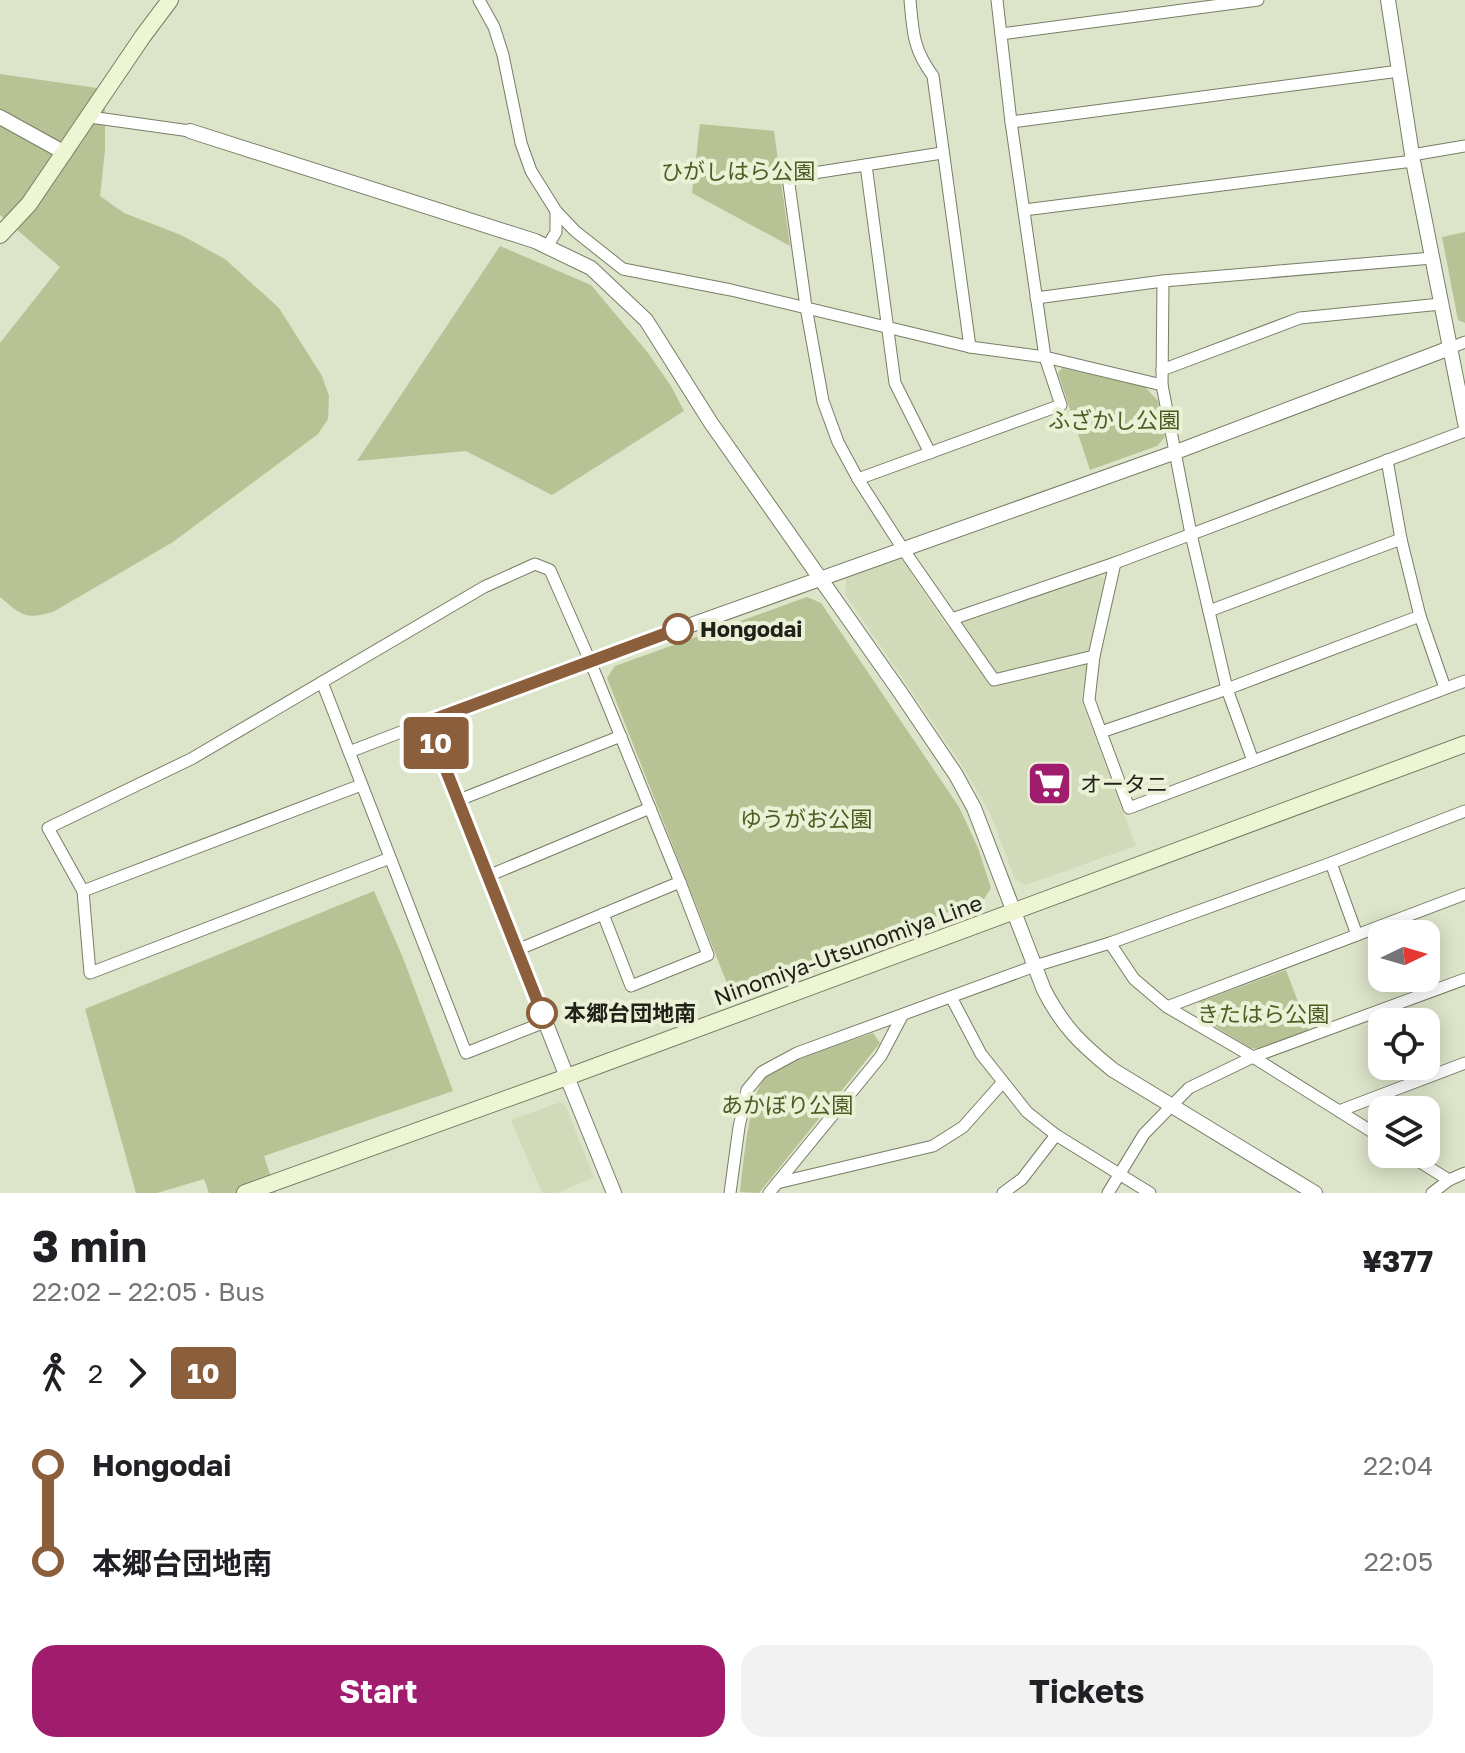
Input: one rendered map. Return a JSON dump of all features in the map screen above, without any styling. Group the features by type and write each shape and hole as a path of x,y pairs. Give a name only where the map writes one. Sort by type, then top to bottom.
{"main road":[{"path":"0,235 29,204 170,0"},
{"name":"Ninomiya-Utsunomiya Line","path":"245,1193 1465,744"}],"street":[{"path":"479,0 494,27 503,55 521,143 531,171 556,211 575,231 623,269 731,290 970,347 1045,357 1162,385"},
{"path":"910,0 912,29 920,57 933,76 970,347"},
{"path":"858,479 1061,405 1045,357 997,0"},
{"path":"1001,34 1258,0"},
{"path":"1388,0 1413,158 1465,423"},
{"path":"1011,122 1399,71"},
{"path":"0,117 65,153"},
{"path":"90,117 190,131 535,241 591,268 646,320 711,423 956,775 974,808 1035,966 1056,1013 1069,1031 1113,1070 1315,1193"},
{"path":"1024,210 1413,158 1465,146"},
{"path":"942,153 788,177 823,401 838,442 858,479 994,680 1094,656"},
{"path":"866,165 895,383 930,453"},
{"path":"547,247 556,232 556,211"},
{"path":"1036,298 1163,281 1432,258"},
{"path":"1163,281 1162,385 1191,534 1227,689 1253,761"},
{"path":"1162,370 1300,318 1441,304"},
{"path":"349,752 590,661 1176,452 1465,342"},
{"path":"952,619 1115,563 1465,431"},
{"path":"1387,460 1401,539 1420,616 1445,688"},
{"path":"1209,611 1401,539"},
{"path":"1115,563 1094,656 1089,700 1129,808 1465,681"},
{"path":"390,858 90,973 83,891 48,828 191,759 484,587 535,564 550,570 621,736 708,955 631,986 603,914"},
{"path":"1101,732 1227,689 1420,616"},
{"path":"322,682 466,1053 545,1022"},
{"path":"427,722 614,1193"},
{"path":"459,800 621,736"},
{"path":"83,891 361,785"},
{"path":"488,876 650,808"},
{"path":"730,1193 747,1090 762,1072 797,1053 1331,863 1465,811"},
{"path":"1331,863 1357,935"},
{"path":"517,950 680,882"},
{"path":"1167,1007 1465,894"},
{"path":"1110,943 1134,979 1167,1007 1368,1129"},
{"path":"1108,1193 1144,1134 1189,1088 1253,1057 1465,979"},
{"path":"951,997 981,1054 1027,1112 1056,1135 1150,1193"},
{"path":"769,1193 881,1056 902,1016"},
{"path":"1339,1111 1465,1063"},
{"path":"777,1183 933,1146 963,1127 1003,1082"},
{"path":"1003,1193 1022,1179 1056,1135"},
{"path":"1430,1168 1449,1180"},
{"path":"1432,1193 1465,1173"}],"shaded area":[{"path":"898,559 903,561 948,628 1096,575 1104,579 1081,700 1136,846 1025,885 1015,879 990,813 963,767 845,594 846,578"},
{"path":"561,1102 566,1107 594,1177 557,1193 542,1193 511,1120"}],"green space":[{"path":"0,74 97,88 105,94 105,150 100,196 124,213 181,235 225,259 279,308 322,376 329,396 328,419 318,434 173,542 53,612 36,616 19,612 0,597 0,343 60,267 0,215"},
{"name":"ひがしはら公園","path":"700,124 774,131 790,246 692,193"},
{"path":"1465,232 1465,323 1458,320 1442,237"},
{"path":"500,246 591,285 648,353 684,411 552,495 466,451 357,461"},
{"name":"ふざかし公園","path":"1062,368 1145,387 1158,401 1165,437 1157,446 1090,470 1058,373"},
{"name":"ゆうがお公園","path":"807,597 821,603 959,807 978,848 991,888 984,899 730,991 607,678 615,666"},
{"path":"374,891 453,1091 264,1156 276,1193 209,1193 204,1179 157,1193 136,1193 85,1009"},
{"name":"きたはら公園","path":"1286,970 1309,1031 1262,1049 1250,1048 1198,1016 1199,1002"},
{"name":"あかぼり公園","path":"873,1033 880,1043 759,1193 740,1192 751,1115 759,1087 765,1078 800,1059"}],"bus line":[{"name":"10","path":"542,1013 427,722 678,629"}],"place":[{"name":"Hongodai","path":"678,629"},
{"name":"オータニ","path":"1049,784"},
{"name":"本郷台団地南","path":"542,1013"}]}
